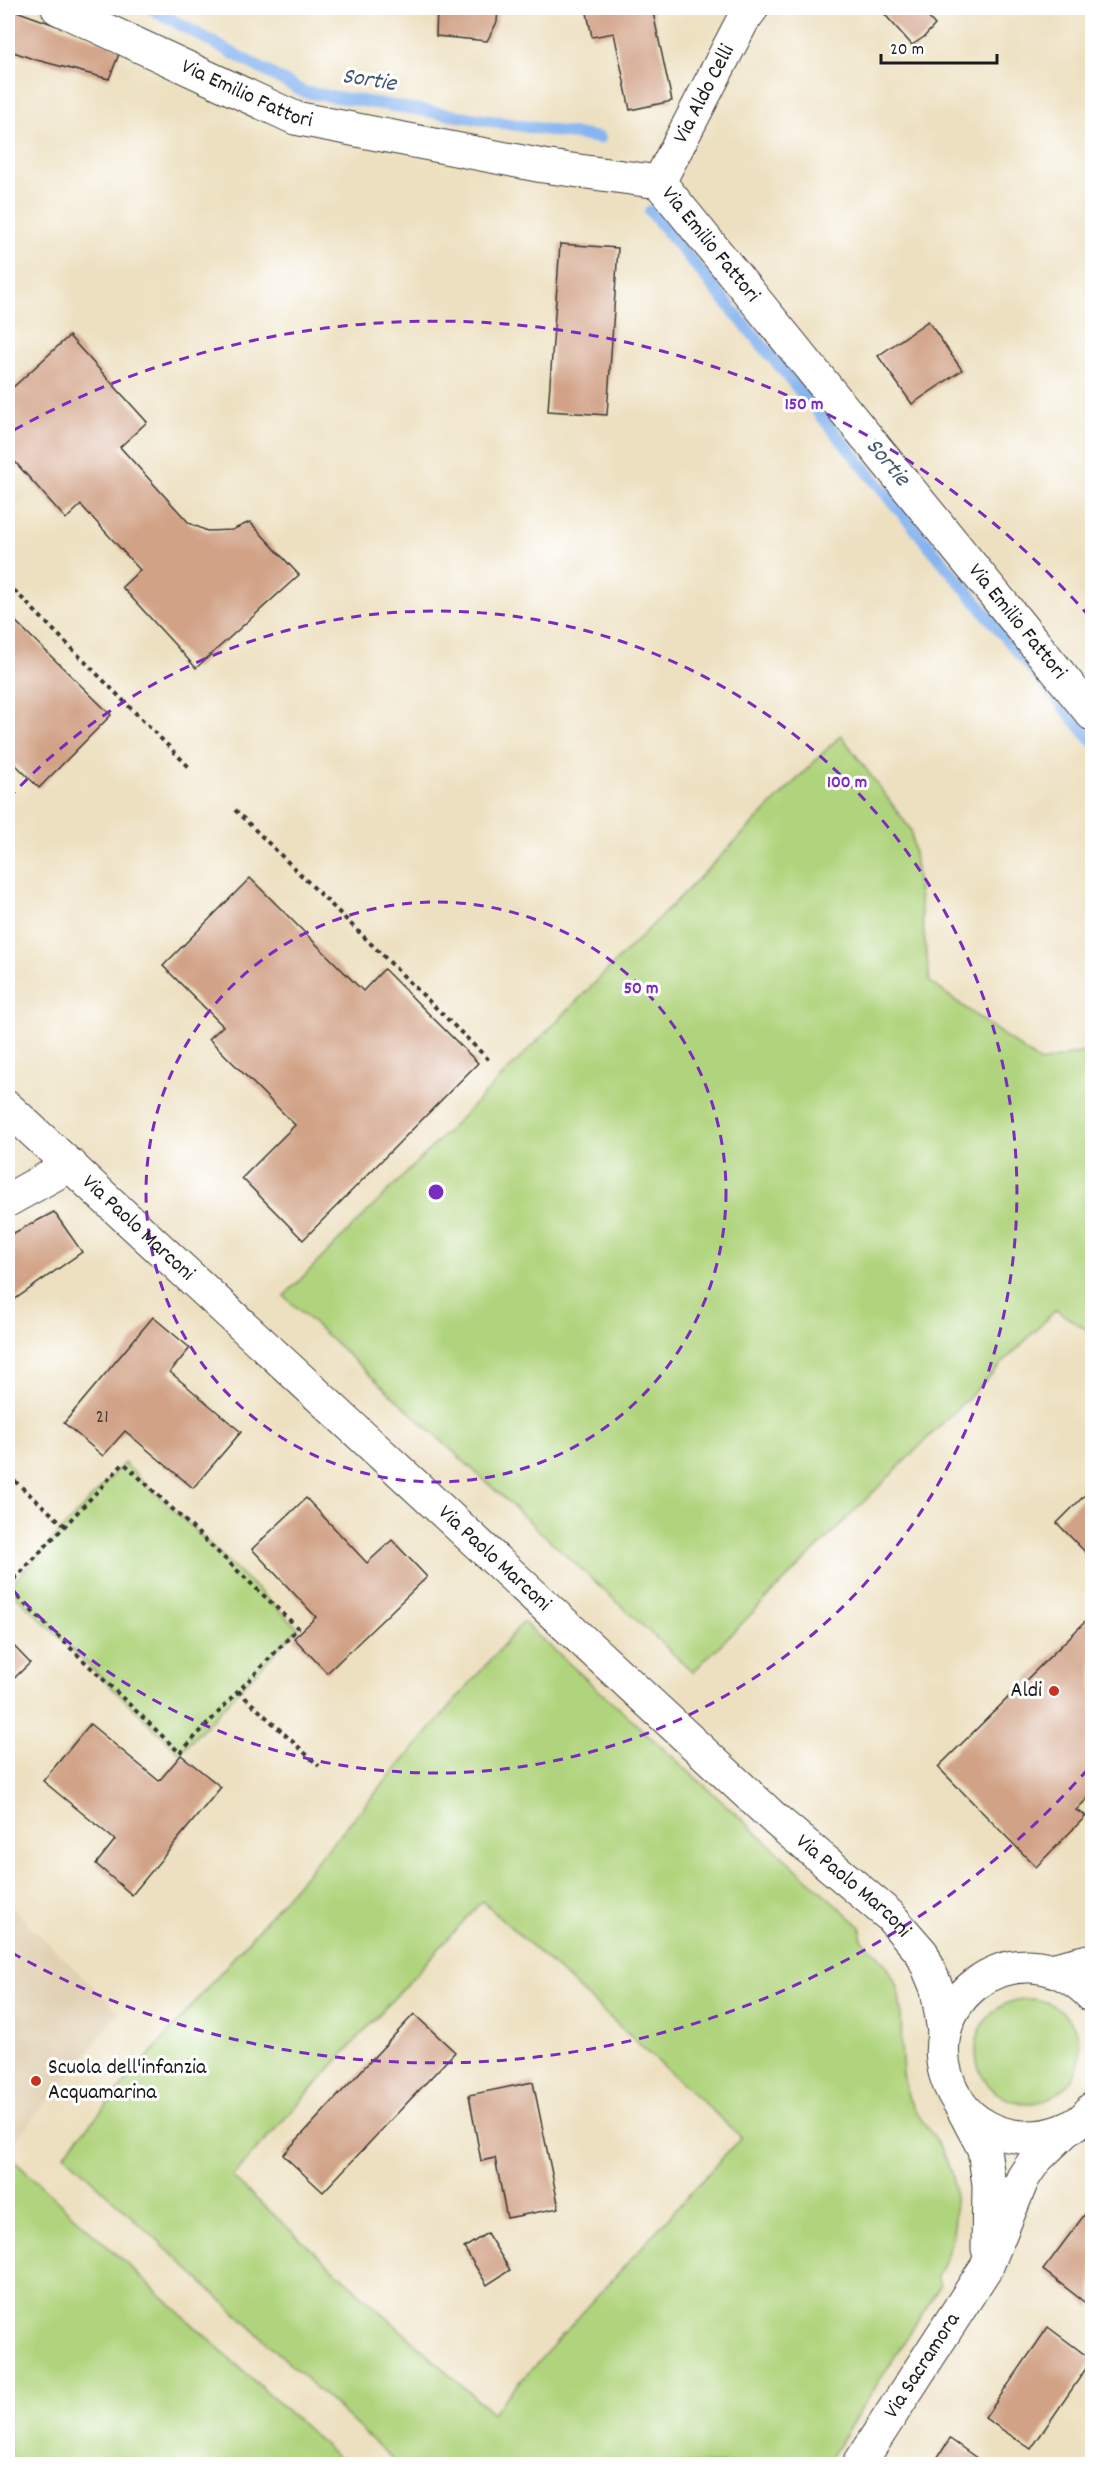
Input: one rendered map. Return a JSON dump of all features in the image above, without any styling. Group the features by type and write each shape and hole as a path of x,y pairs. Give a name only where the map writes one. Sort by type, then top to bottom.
{"street":[{"name":"Via Emilio Fattori","path":"58,8 295,118 543,166 659,182 1092,714"},
{"name":"Via Aldo Celli","path":"659,182 743,20 752,8"},
{"name":"Via Paolo Marconi","path":"8,1108 776,1820 889,1915 922,1953 937,1989 944,2031"},
{"path":"8,1200 71,1165"},
{"path":"1055,1969 1092,1960"},
{"path":"987,2266 989,2185 984,2149 948,2086 942,2058 944,2031 956,2005 974,1984 998,1970 1026,1965 1055,1969 1080,1983 1092,1996"},
{"path":"961,2106 985,2127 1011,2137 1039,2138 1079,2130"},
{"name":"Via Sacramora","path":"859,2464 987,2266 1023,2178 1035,2160 1079,2130 1092,2109"}],"path":[{"path":"8,584 189,767"},
{"path":"235,810 491,1062"},
{"path":"124,1463 298,1628 180,1753 8,1587 64,1525 124,1463"},
{"path":"8,1475 64,1525"},
{"path":"238,1691 319,1766"}],"shaded area":[{"name":"Scuola dell'infanzia Acquamarina","path":"8,1904 120,2012 8,2149"}],"green space":[{"path":"841,735 911,830 930,982 1040,1062 1092,1050 1092,1333 1056,1310 693,1672 284,1296"},
{"path":"124,1463 298,1628 180,1753 8,1588"},
{"path":"523,1622 861,1927 861,1940 880,1957 898,1991 906,2090 914,2109 934,2137 950,2171 954,2189 954,2224 951,2242 937,2276 940,2286 826,2464 398,2464 64,2154","holes":["482,1901 741,2137 492,2413 232,2177"]},
{"path":"1028,1999 1048,2003 1065,2014 1076,2031 1080,2051 1076,2071 1065,2088 1048,2099 1028,2103 1008,2099 991,2088 980,2071 976,2051 980,2031 991,2014 1008,2003"},
{"path":"12,2159 345,2464 8,2464 8,2164"}],"building":[{"path":"8,8 121,49 109,79 8,50"},
{"path":"437,8 498,8 497,22 487,41 436,36"},
{"path":"586,8 652,8 672,101 630,110 614,33 592,37"},
{"path":"879,8 920,8 935,25 924,37 912,45"},
{"path":"560,244 618,248 607,415 548,411"},
{"path":"928,321 962,370 912,404 878,356"},
{"path":"69,336 147,422 120,447 189,523 207,531 232,530 250,522 299,575 196,668 122,587 140,570 81,505 66,519 8,454 8,392"},
{"path":"8,614 111,715 39,788 8,757"},
{"path":"250,878 363,991 384,969 478,1063 303,1240 242,1178 295,1125 209,1039 223,1026 163,966"},
{"path":"54,1212 82,1252 8,1304 8,1236"},
{"path":"153,1317 190,1348 170,1372 241,1432 193,1488 125,1431 103,1456 64,1423"},
{"path":"1092,1488 1092,1559 1057,1523"},
{"path":"306,1498 367,1563 392,1540 427,1577 327,1673 294,1638 316,1617 252,1549"},
{"name":"Aldi","path":"1092,1615 1092,1794 1076,1810 1086,1816 1036,1867 938,1767"},
{"path":"8,1640 30,1663 8,1684"},
{"path":"90,1724 159,1781 181,1755 221,1787 132,1895 96,1864 115,1840 43,1781"},
{"path":"414,2014 455,2052 323,2192 283,2155"},
{"path":"533,2082 559,2208 507,2218 495,2158 481,2161 469,2095"},
{"path":"1088,2210 1092,2213 1092,2308 1043,2270"},
{"path":"487,2233 510,2270 487,2285 464,2248"},
{"path":"1048,2327 1092,2360 1031,2449 985,2418"},
{"path":"950,2439 985,2464 933,2464"}],"waterway":[{"name":"Sortie","path":"150,8 304,92 600,138"},
{"name":"Sortie","path":"650,211 1092,741"}],"place":[{"name":"Aldi","path":"1054,1691"},
{"name":"Scuola dell'infanzia Acquamarina","path":"36,2081"}]}
